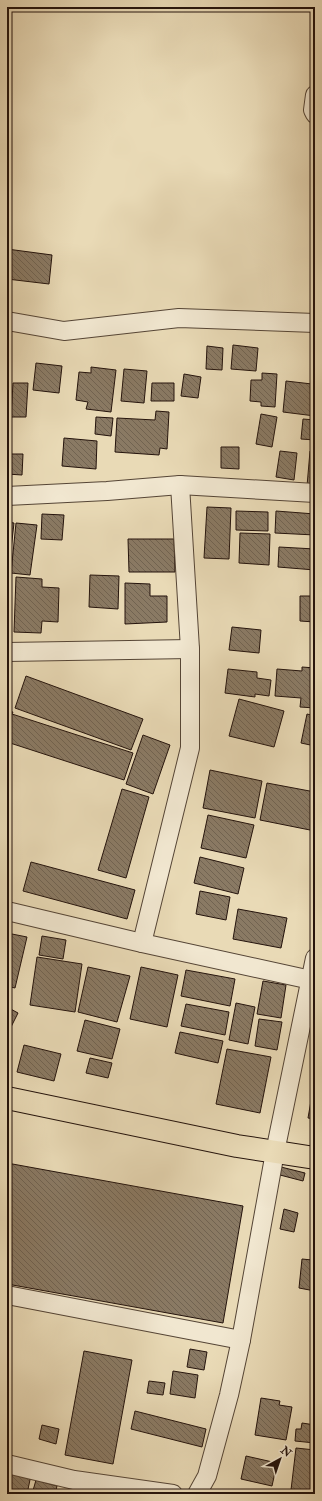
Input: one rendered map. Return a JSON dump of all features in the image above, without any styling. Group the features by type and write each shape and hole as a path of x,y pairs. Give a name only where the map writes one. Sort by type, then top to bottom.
{"highway":[{"path":"7,1098 229,1144 315,1158"}],"street":[{"path":"315,95 315,114"},
{"path":"7,321 64,331 179,318 315,323"},
{"path":"7,496 180,485 315,493"},
{"path":"142,944 190,748 190,649 180,485"},
{"path":"7,652 190,649"},
{"path":"7,911 142,944 311,980"},
{"path":"197,1494 207,1476 229,1395 241,1340 275,1152 315,958"},
{"path":"7,1295 241,1340"},
{"path":"7,1464 74,1480 173,1494"}],"building":[{"path":"7,249 52,255 49,284 7,279"},
{"path":"233,345 258,348 256,371 231,369"},
{"path":"207,346 223,348 222,370 206,369"},
{"path":"36,363 62,366 59,393 33,390"},
{"path":"91,367 116,370 111,412 86,409 88,402 76,400 79,372 91,373"},
{"path":"124,369 147,371 144,403 121,401"},
{"path":"262,373 277,374 275,407 261,406 261,402 250,401 251,380 262,380"},
{"path":"184,374 201,377 198,398 181,396"},
{"path":"286,381 312,384 311,391 315,391 315,416 283,412"},
{"path":"13,383 28,383 26,417 11,417"},
{"path":"152,383 174,383 174,401 151,401"},
{"path":"156,411 169,412 167,449 160,448 159,455 115,452 117,418 155,420"},
{"path":"261,414 277,417 272,447 256,444"},
{"path":"96,417 113,418 111,436 95,434"},
{"path":"303,419 315,420 315,440 301,439"},
{"path":"64,438 97,441 96,469 62,466"},
{"path":"221,447 239,447 239,469 221,468"},
{"path":"280,451 297,453 294,480 276,477"},
{"path":"310,451 315,452 315,487 307,486"},
{"path":"7,454 23,454 22,475 7,474"},
{"path":"207,507 231,508 229,559 204,558"},
{"path":"236,511 268,512 268,531 236,530"},
{"path":"276,511 315,514 315,535 275,533"},
{"path":"42,514 64,515 62,540 41,539"},
{"path":"7,522 14,523 8,576 7,576"},
{"path":"16,523 37,525 30,575 11,573"},
{"path":"240,533 270,534 269,565 239,563"},
{"path":"128,539 174,539 175,572 129,572"},
{"path":"279,547 315,549 315,570 278,567"},
{"path":"90,575 119,576 118,609 89,607"},
{"path":"16,577 42,579 42,587 59,588 58,622 42,621 41,633 14,632"},
{"path":"125,583 150,584 150,596 167,596 167,622 125,624"},
{"path":"300,596 315,596 315,622 300,621"},
{"path":"232,627 261,630 259,653 229,650"},
{"path":"302,667 315,668 315,708 300,707 301,698 275,696 277,669 302,671"},
{"path":"228,669 257,672 257,678 271,680 269,696 255,694 255,697 225,693"},
{"path":"26,676 143,719 131,750 15,708"},
{"path":"239,699 284,711 274,747 229,736"},
{"path":"7,711 13,712 12,714 133,753 124,780 7,742"},
{"path":"307,714 315,716 315,746 301,743"},
{"path":"143,735 170,745 153,794 126,784"},
{"path":"210,770 262,781 255,818 203,808"},
{"path":"267,783 315,792 315,831 260,820"},
{"path":"122,789 149,797 126,878 98,870"},
{"path":"208,815 254,825 246,858 201,848"},
{"path":"200,857 244,868 238,894 194,883"},
{"path":"31,862 135,890 127,919 23,891"},
{"path":"200,891 230,897 226,920 196,914"},
{"path":"238,909 287,918 281,948 233,939"},
{"path":"7,933 27,937 15,988 7,986"},
{"path":"42,936 66,940 63,959 39,955"},
{"path":"37,957 82,964 75,1012 30,1005"},
{"path":"88,967 130,976 117,1022 78,1012"},
{"path":"141,967 178,975 167,1027 130,1019"},
{"path":"186,970 235,979 230,1006 181,996"},
{"path":"263,981 286,985 281,1018 257,1014"},
{"path":"236,1003 255,1007 248,1044 229,1040"},
{"path":"186,1004 229,1012 225,1035 181,1026"},
{"path":"7,1007 18,1013 7,1035"},
{"path":"259,1019 282,1022 277,1050 255,1046"},
{"path":"85,1020 120,1029 112,1059 77,1051"},
{"path":"180,1032 223,1041 218,1063 175,1053"},
{"path":"24,1045 61,1054 54,1081 17,1072"},
{"path":"227,1049 271,1057 260,1113 216,1104"},
{"path":"90,1058 112,1063 108,1078 86,1073"},
{"path":"315,1078 315,1119 308,1118"},
{"path":"7,1163 243,1206 223,1323 7,1284"},
{"path":"281,1167 305,1173 303,1181 280,1175"},
{"path":"284,1209 298,1213 294,1232 280,1229"},
{"path":"315,1236 315,1291 299,1288 302,1259 312,1260"},
{"path":"190,1349 207,1352 204,1370 187,1367"},
{"path":"84,1351 132,1360 113,1464 65,1455"},
{"path":"173,1371 198,1375 195,1398 170,1394"},
{"path":"149,1381 165,1383 163,1395 147,1393"},
{"path":"261,1398 280,1401 279,1405 292,1407 286,1440 255,1435"},
{"path":"135,1411 206,1429 202,1447 131,1429"},
{"path":"302,1423 315,1425 315,1443 295,1441 296,1429 301,1429"},
{"path":"42,1425 59,1429 56,1444 39,1439"},
{"path":"296,1448 315,1450 315,1493 291,1490"},
{"path":"246,1456 277,1463 272,1486 241,1479"},
{"path":"9,1470 31,1475 27,1494 7,1494 7,1479"},
{"path":"36,1480 57,1486 55,1494 32,1494"}]}
